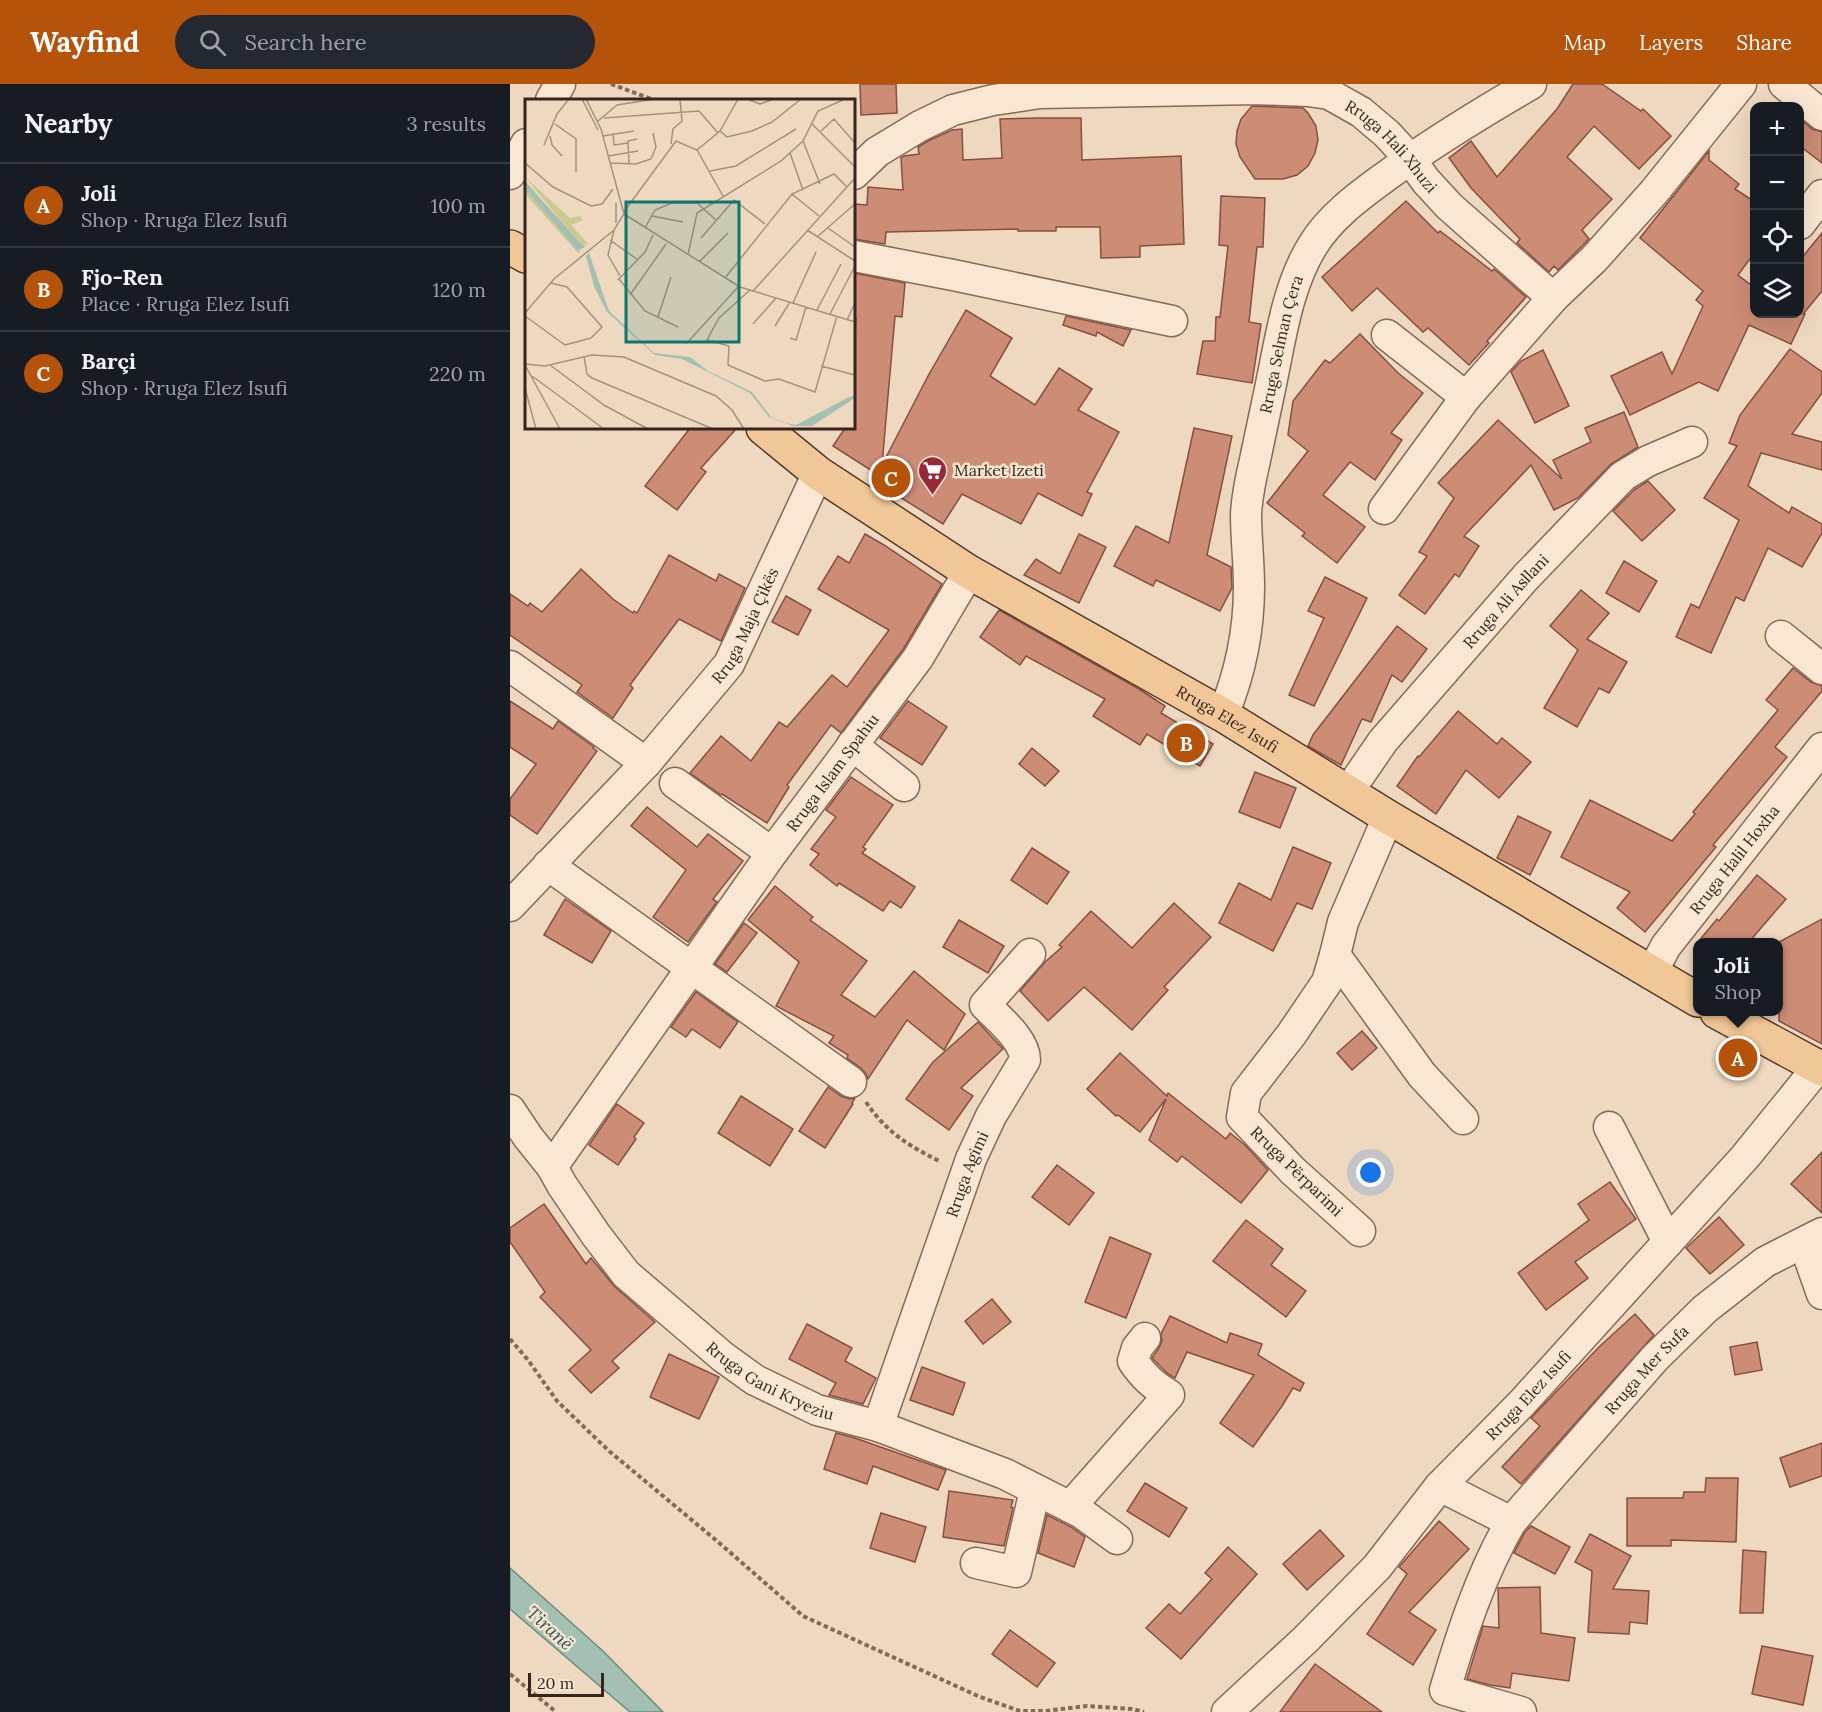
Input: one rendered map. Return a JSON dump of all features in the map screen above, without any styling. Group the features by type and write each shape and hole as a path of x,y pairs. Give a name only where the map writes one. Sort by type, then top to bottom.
{"main road":[{"path":"510,247 525,255"},
{"name":"Rruga Elez Isufi","path":"764,429 818,473 969,572 1223,715 1388,817 1693,997"},
{"name":"Rruga Elez Isufi","path":"1727,1016 1820,1068"}],"street":[{"path":"552,99 560,84"},
{"name":"Rruga Selman Çera","path":"1223,715 1235,687 1242,661 1247,625 1249,588 1246,512 1251,480 1295,281 1313,245 1337,216 1370,188 1460,126 1531,84"},
{"path":"1384,509 1466,397 1553,298 1594,259 1654,192 1741,84"},
{"path":"1784,84 1822,115"},
{"name":"Rruga Hali Xhuzi","path":"855,173 878,152 920,126 953,110 993,100 1040,93 1262,89 1329,94 1361,112 1387,134 1449,206 1553,298"},
{"path":"510,174 525,146"},
{"path":"1804,219 1822,195"},
{"path":"855,256 1172,321"},
{"path":"1387,335 1466,397"},
{"name":"Rruga Ali Asllani","path":"1348,792 1383,741 1525,578 1623,476 1648,461 1692,442"},
{"name":"Rruga Maja Çikës","path":"510,906 646,763 729,664 818,473"},
{"name":"Rruga Islam Spahiu","path":"552,1167 772,853 918,658 969,572"},
{"path":"1780,636 1822,669"},
{"path":"510,666 646,763"},
{"path":"852,745 904,786"},
{"name":"Rruga Halil Hoxha","path":"1651,974 1666,946 1822,748"},
{"path":"675,783 772,853"},
{"name":"Rruga Përparimi","path":"1360,1231 1293,1171 1242,1117 1246,1093 1291,1035 1327,982 1343,922 1388,817"},
{"path":"549,865 851,1082"},
{"name":"Rruga Agimi","path":"878,1426 971,1159 991,1116 1025,1060 1025,1052 1021,1043 985,1005 1030,954"},
{"path":"1335,955 1422,1075 1463,1119"},
{"name":"Rruga Elez Isufi","path":"1227,1712 1305,1640 1377,1567 1440,1486 1522,1403 1745,1157 1820,1068"},
{"name":"Rruga Gani Kryeziu","path":"510,1110 552,1167 596,1235 626,1274 723,1357 755,1380 817,1410 878,1426 1005,1474 1080,1512 1117,1539"},
{"path":"1610,1128 1668,1242"},
{"name":"Rruga Mer Sufa","path":"1521,1712 1446,1690 1460,1638 1496,1548 1511,1522 1655,1358 1705,1309 1766,1262 1813,1238 1822,1294"},
{"path":"1070,1507 1169,1395 1142,1375 1132,1361 1137,1348 1145,1338"},
{"path":"1440,1486 1511,1522"},
{"path":"976,1563 1016,1572 1035,1490"}],"path":[{"path":"611,84 651,99"},
{"path":"851,1082 875,1116 899,1139 966,1174"},
{"path":"510,1339 557,1401 609,1451 726,1548 803,1616 980,1697 1020,1711 1045,1712 1087,1706 1144,1712"},
{"path":"510,1674 556,1712"}],"water":[{"name":"Tiranë","path":"510,1568 603,1651 663,1712 630,1712 510,1609"}],"building":[{"path":"860,84 896,84 897,113 861,115"},
{"path":"1573,84 1602,84 1641,111 1643,109 1671,136 1639,169 1594,126 1567,157 1612,199 1582,230 1589,239 1558,270 1554,266 1549,272 1517,243 1520,239 1471,188 1449,158 1471,141 1497,177 1557,109"},
{"path":"1252,106 1303,108 1308,113 1316,126 1318,140 1315,153 1308,166 1297,175 1283,179 1255,179 1240,157 1236,144 1237,131 1241,119"},
{"path":"1081,118 1082,160 1181,156 1184,244 1140,246 1140,257 1101,258 1100,227 1056,227 1056,231 1018,231 1018,229 886,232 885,244 855,239 855,204 867,205 868,187 903,190 901,158 919,154 918,147 928,141 952,130 962,129 963,160 1002,158 1000,119"},
{"path":"1804,122 1812,129 1822,132 1822,163 1804,149"},
{"path":"1709,151 1709,160 1739,184 1735,189 1750,199 1750,259 1738,275 1750,284 1750,318 1803,318 1791,344 1749,325 1718,391 1699,382 1630,415 1611,376 1662,352 1672,374 1703,306 1696,300 1703,291 1640,238"},
{"path":"1221,196 1265,198 1263,247 1257,247 1249,322 1261,324 1252,383 1197,374 1203,341 1215,341 1216,317 1220,317 1228,246 1219,245"},
{"path":"1406,201 1438,233 1440,231 1492,271 1494,269 1526,297 1469,365 1428,328 1423,332 1377,288 1352,311 1322,277"},
{"path":"1822,233 1822,291 1804,313 1804,255"},
{"path":"855,273 905,283 902,317 895,316 882,465 928,376 966,310 1012,338 990,376 1035,405 1059,368 1092,389 1078,410 1119,432 1087,492 1092,494 1082,516 1038,493 1021,524 962,494 943,524 895,494 898,490 833,446 844,429 855,429"},
{"path":"1066,316 1131,330 1123,346 1097,332 1096,336 1063,325"},
{"path":"1360,334 1398,373 1423,393 1391,433 1402,440 1375,480 1350,462 1323,495 1365,527 1337,563 1302,536 1305,533 1267,503 1308,451 1288,435 1293,401 1325,360 1330,363"},
{"path":"1790,349 1822,372 1822,393 1792,434 1822,442 1822,470 1761,453 1748,486 1789,513 1792,507 1822,524 1822,533 1802,567 1768,548 1744,601 1736,597 1711,653 1676,637 1691,604 1699,608 1739,520 1704,498 1737,446 1729,443 1740,415"},
{"path":"1543,350 1569,406 1535,423 1511,372 1521,361"},
{"path":"1624,412 1638,447 1611,464 1578,498 1554,510 1531,465 1464,536 1479,546 1459,577 1455,574 1425,614 1399,595 1427,556 1419,552 1454,498 1438,483 1498,420 1562,479 1553,460 1591,442 1585,428"},
{"path":"1194,428 1232,436 1207,555 1231,567 1232,588 1220,611 1156,580 1153,586 1114,566 1136,526 1169,543"},
{"path":"689,429 736,429 701,468 706,472 677,510 645,486"},
{"path":"1648,481 1675,510 1642,541 1613,511 1634,490"},
{"path":"865,534 942,584 904,648 841,733 831,725 787,785 789,787 767,823 690,773 721,736 751,761 779,722 787,727 832,675 847,687 889,630 818,589 838,556 849,563"},
{"path":"1079,534 1106,547 1079,603 1024,575 1036,559 1060,574"},
{"path":"669,555 716,581 719,574 745,588 721,641 679,619 630,685 633,688 613,718 577,692 582,685 510,635 510,594 528,606 530,603 542,612 581,569 613,599 633,613 634,611 637,613"},
{"path":"1624,561 1657,581 1639,612 1606,593"},
{"path":"1325,577 1367,598 1314,706 1289,695 1324,618 1308,611"},
{"path":"1581,590 1609,613 1587,639 1627,662 1609,693 1599,688 1577,727 1544,708 1578,650 1550,626"},
{"path":"786,596 811,610 798,635 772,622"},
{"path":"999,610 1165,706 1161,713 1213,744 1200,766 1147,734 1140,745 1093,716 1105,699 1026,656 1020,665 980,637"},
{"path":"1397,626 1427,649 1402,682 1392,675 1371,722 1362,719 1341,765 1308,746 1313,735"},
{"path":"1793,668 1811,682 1822,686 1822,691 1775,747 1787,757 1713,845 1716,847 1645,932 1617,908 1630,892 1561,857 1590,800 1672,841 1695,814 1693,812 1778,710 1766,700"},
{"path":"510,701 553,729 558,721 597,751 537,834 510,815 510,799 536,764 510,747"},
{"path":"908,701 947,727 922,765 880,738"},
{"path":"1458,711 1497,744 1502,738 1531,762 1499,798 1466,770 1436,814 1397,786 1418,756"},
{"path":"1032,748 1059,771 1045,786 1019,764"},
{"path":"1255,772 1296,788 1280,828 1239,812"},
{"path":"851,777 893,805 863,847 866,849 862,853 915,887 901,908 890,901 883,911 839,883 837,886 810,865 819,854 811,849 836,817 826,810"},
{"path":"647,807 697,847 708,834 743,861 713,899 717,902 688,942 653,917 686,870 631,826"},
{"path":"1518,816 1551,832 1530,875 1497,858"},
{"path":"1293,847 1331,863 1312,909 1297,903 1273,951 1219,923 1239,883 1271,900"},
{"path":"1032,848 1069,872 1047,904 1011,880"},
{"path":"1757,875 1786,899 1752,938 1701,938 1717,919 1719,921"},
{"path":"775,886 813,917 810,920 867,961 841,995 875,1017 914,971 965,1014 944,1050 907,1020 868,1079 861,1068 847,1058 848,1055 829,1043 834,1036 776,1006 799,962 748,920"},
{"path":"565,899 611,931 592,963 544,935"},
{"path":"1174,903 1211,937 1164,987 1168,990 1132,1030 1084,987 1048,1021 1020,991 1045,962 1062,947 1059,945 1091,911 1132,948"},
{"path":"1822,919 1822,1044 1779,1021 1779,1016 1783,1016 1783,940"},
{"path":"959,920 1004,946 988,973 943,947"},
{"path":"744,923 757,933 727,972 715,964"},
{"path":"696,992 738,1022 720,1048 692,1029 686,1037 671,1027"},
{"path":"978,1022 1003,1049 961,1088 973,1096 949,1130 906,1099 933,1062"},
{"path":"1362,1031 1377,1048 1352,1070 1337,1053"},
{"path":"1120,1053 1167,1096 1168,1093 1226,1139 1230,1133 1245,1145 1268,1170 1241,1203 1182,1156 1177,1162 1149,1140 1166,1099 1140,1132 1118,1115 1116,1116 1087,1089"},
{"path":"828,1087 841,1096 849,1099 855,1098 825,1148 799,1131"},
{"path":"741,1096 793,1129 770,1166 718,1133"},
{"path":"617,1104 644,1123 618,1165 589,1145"},
{"path":"1822,1152 1822,1213 1791,1184"},
{"path":"1057,1165 1094,1193 1069,1225 1032,1197"},
{"path":"1610,1182 1636,1219 1575,1262 1588,1278 1546,1310 1518,1273 1589,1220 1578,1204"},
{"path":"544,1204 586,1264 591,1258 615,1287 655,1322 612,1361 619,1368 591,1393 569,1370 591,1350 540,1297 545,1292 510,1242 510,1228"},
{"path":"1719,1217 1744,1245 1710,1274 1686,1248"},
{"path":"1246,1220 1283,1249 1271,1265 1306,1291 1286,1317 1213,1261"},
{"path":"1110,1237 1151,1254 1126,1318 1085,1302"},
{"path":"992,1299 1011,1322 983,1344 965,1321"},
{"path":"1635,1314 1654,1335 1521,1484 1502,1467 1540,1426 1531,1418 1599,1347"},
{"path":"1170,1316 1227,1343 1230,1333 1262,1344 1258,1355 1304,1383 1300,1391 1293,1388 1253,1447 1220,1423 1254,1375 1187,1352 1175,1378 1168,1374 1152,1358 1162,1341 1161,1334"},
{"path":"807,1324 852,1348 845,1361 876,1378 863,1404 829,1395 836,1383 789,1359"},
{"path":"1757,1342 1762,1370 1735,1375 1730,1347"},
{"path":"669,1354 719,1377 699,1419 650,1397"},
{"path":"922,1367 965,1383 953,1415 910,1400"},
{"path":"836,1433 946,1470 938,1490 873,1466 867,1484 824,1469"},
{"path":"1822,1443 1822,1476 1790,1487 1780,1458"},
{"path":"1706,1478 1738,1478 1736,1542 1671,1540 1671,1546 1627,1546 1627,1498 1683,1498 1684,1492 1705,1492"},
{"path":"1145,1483 1187,1508 1169,1537 1127,1511"},
{"path":"949,1491 1013,1500 1004,1546 943,1537"},
{"path":"881,1513 926,1527 915,1562 870,1548"},
{"path":"1047,1515 1085,1537 1074,1567 1038,1553"},
{"path":"1439,1521 1469,1549 1409,1612 1436,1630 1413,1665 1367,1634 1407,1574 1399,1567"},
{"path":"1531,1526 1570,1547 1555,1574 1514,1553 1525,1532"},
{"path":"1320,1530 1344,1556 1307,1590 1283,1564"},
{"path":"1590,1534 1631,1556 1613,1589 1649,1591 1647,1624 1630,1622 1629,1634 1588,1632 1592,1571 1575,1562"},
{"path":"1228,1547 1257,1574 1181,1659 1146,1628 1169,1604 1180,1614 1212,1579 1205,1573"},
{"path":"1743,1550 1766,1552 1763,1613 1740,1613"},
{"path":"1540,1587 1541,1633 1575,1638 1569,1681 1512,1673 1510,1688 1467,1679 1483,1626 1499,1628 1498,1588"},
{"path":"1010,1630 1055,1663 1037,1687 992,1654"},
{"path":"1762,1646 1813,1656 1803,1705 1752,1694"},
{"path":"1315,1664 1382,1712 1280,1712"}],"place":[{"name":"Barçi","path":"891,478"},
{"name":"Market Izeti","path":"933,496"},
{"name":"Fjo-Ren","path":"1186,743"},
{"name":"Joli","path":"1738,1058"}]}
